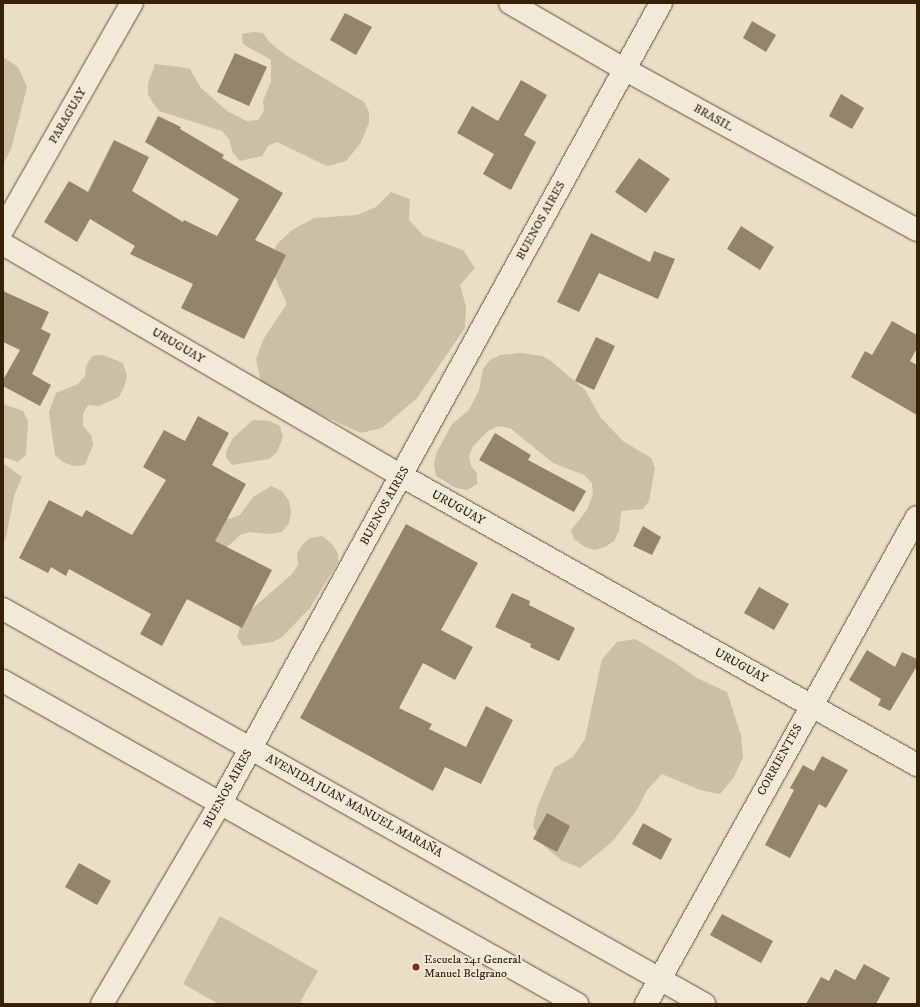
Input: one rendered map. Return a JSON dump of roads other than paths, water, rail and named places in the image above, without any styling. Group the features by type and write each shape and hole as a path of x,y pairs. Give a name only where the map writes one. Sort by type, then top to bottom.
{"street":[{"name":"PARAGUAY","path":"3,229 132,3"},
{"name":"BRASIL","path":"510,3 624,69 917,230"},
{"name":"BUENOS AIRES","path":"102,1004 220,804 402,476 661,3"},
{"name":"URUGUAY","path":"3,244 402,476 917,765"},
{"name":"CORRIENTES","path":"646,1004 810,705 917,517"},
{"name":"AVENIDA JUAN MANUEL MARAÑA","path":"3,609 704,1004"},
{"path":"3,681 577,1004"}],"place":[{"name":"Escuela 241 General Manuel Belgrano","path":"416,967"}]}
